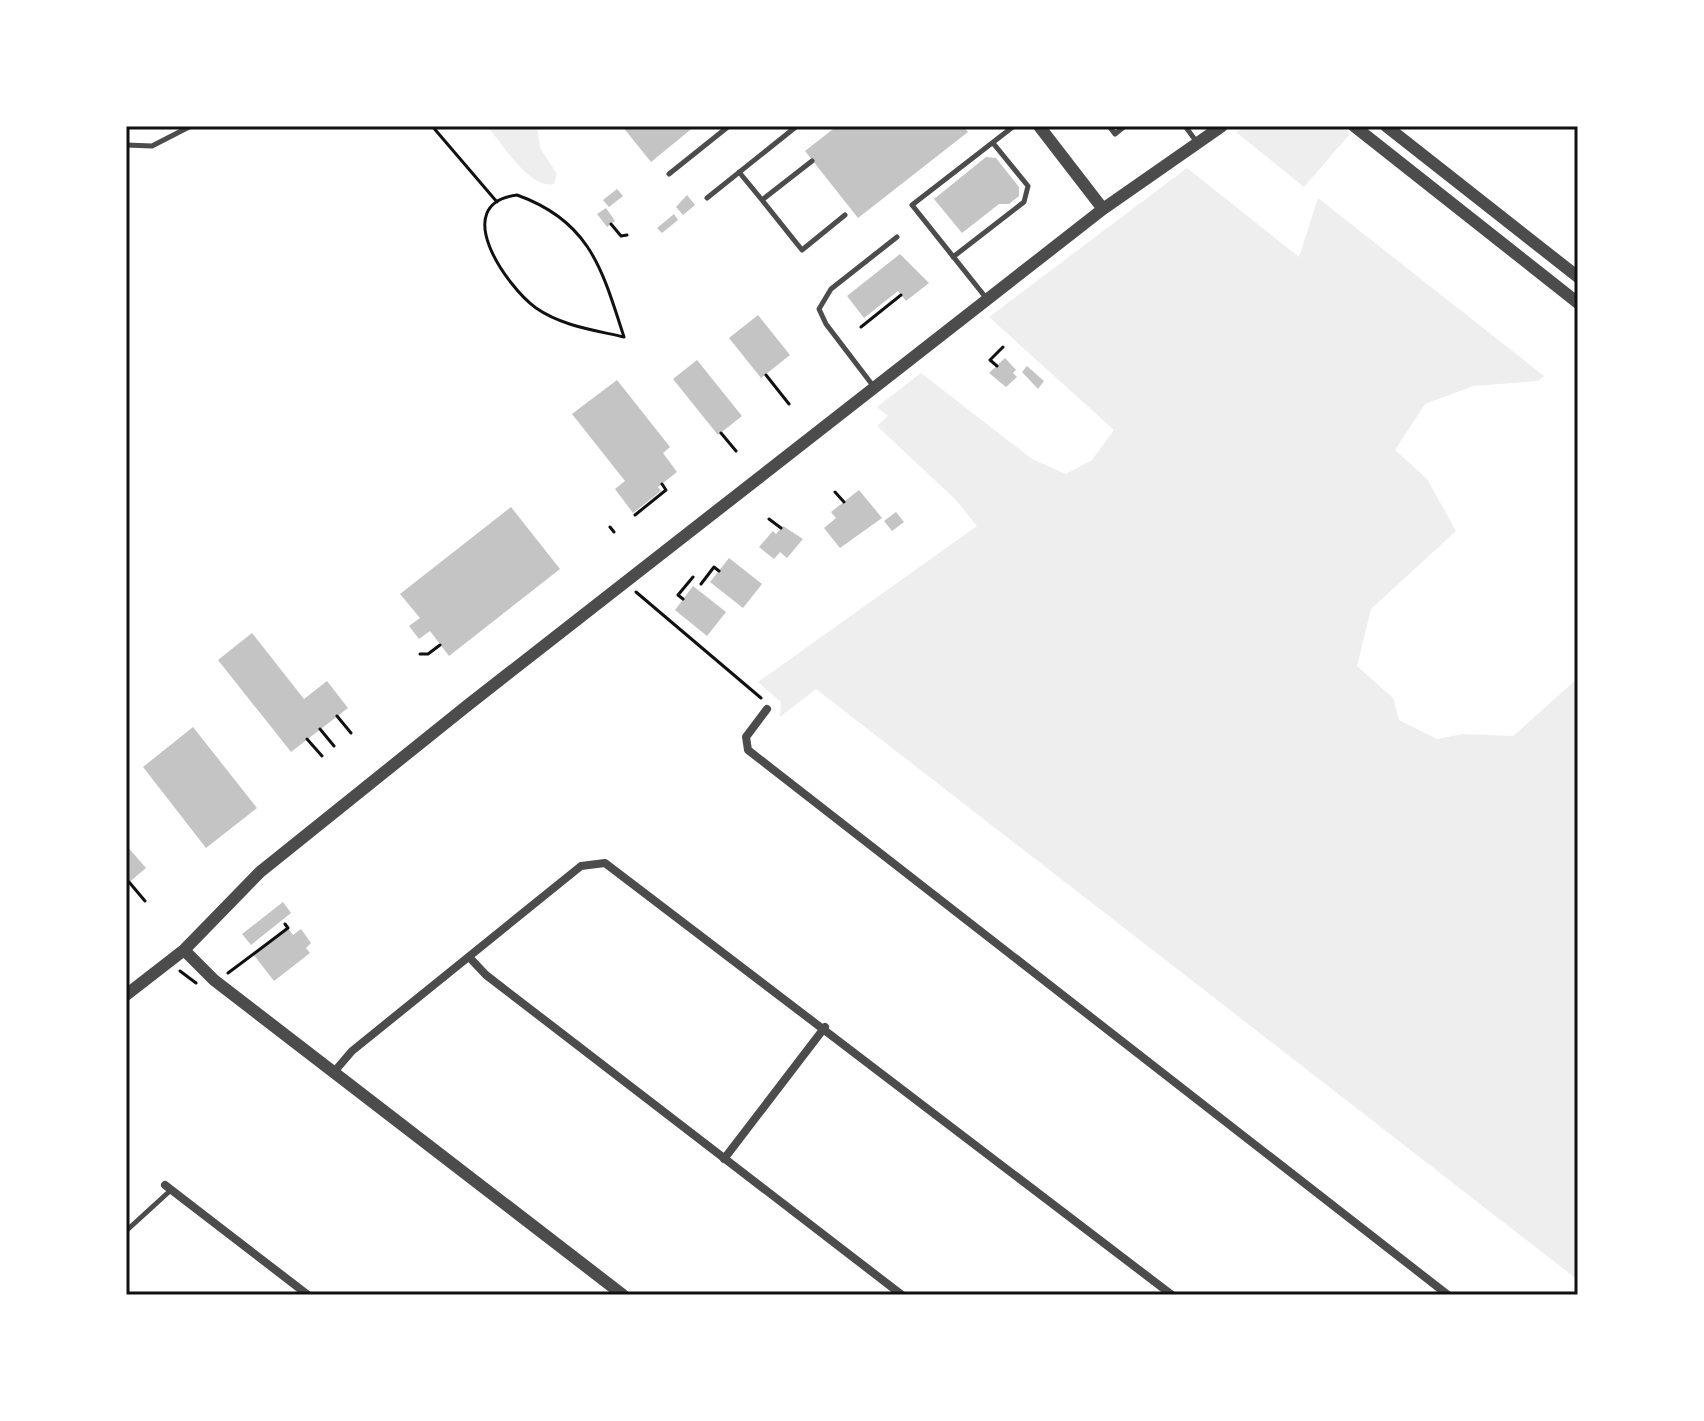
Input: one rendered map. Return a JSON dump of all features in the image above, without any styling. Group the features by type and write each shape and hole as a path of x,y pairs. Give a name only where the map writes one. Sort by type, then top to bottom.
{"street":[{"path":"1039,126 1103,209"},
{"path":"126,995 184,950 260,872 1103,209 1222,126"},
{"path":"1354,126 1578,303"},
{"path":"1386,126 1578,277"},
{"path":"1473,220 1486,204"},
{"path":"767,709 746,737 748,750 1448,1295"},
{"path":"334,1072 352,1051 581,866 605,863 825,1027 1172,1295"},
{"path":"184,950 214,980 623,1295"},
{"path":"469,957 902,1295"},
{"path":"724,1159 825,1027"},
{"path":"168,1187 308,1295"}],"lane":[{"path":"126,145 152,146 191,126"},
{"path":"669,174 729,126"},
{"path":"707,198 797,126"},
{"path":"988,300 912,205 1014,126"},
{"path":"1109,126 1115,134 1125,126"},
{"path":"1185,126 1197,143"},
{"path":"953,257 1024,202 1028,186 993,143"},
{"path":"762,200 812,161"},
{"path":"739,172 802,250 845,215"},
{"path":"875,388 826,324 819,309 831,289 897,237"},
{"path":"126,1231 168,1187"}],"path":[{"path":"432,126 497,202"},
{"path":"517,195 562,216 575,228 603,272 624,337 563,322 527,301 494,261 489,248 485,222 497,202 517,195"},
{"path":"611,224 621,236 627,235"},
{"path":"861,327 901,295"},
{"path":"997,366 990,360 1003,347"},
{"path":"766,375 789,404"},
{"path":"721,433 736,451"},
{"path":"635,515 666,490 662,484"},
{"path":"835,492 844,502"},
{"path":"769,519 781,528"},
{"path":"610,527 614,532"},
{"path":"701,584 714,567 719,571"},
{"path":"683,599 678,595 693,577"},
{"path":"627,582 754,691 767,709"},
{"path":"420,654 428,654 440,645"},
{"path":"337,716 351,733"},
{"path":"320,729 334,746"},
{"path":"307,739 322,756"},
{"path":"129,882 145,901"},
{"path":"228,973 288,928 285,924"}],"shaded area":[{"path":"487,126 537,126 540,148 557,174 554,184 545,184 526,172"},
{"path":"1246,126 1340,126 1350,134 1304,187 1236,132"},
{"path":"1187,168 1299,257 1318,198 1544,376 1538,381 1473,386 1425,404 1395,450 1427,479 1456,531 1371,609 1357,666 1393,698 1399,720 1437,739 1463,734 1513,736 1578,678 1578,1280 816,689 780,717 781,702 758,682 977,526 955,499 877,426 888,416 877,407 921,373 1032,459 1066,474 1092,460 1114,430 989,317"}],"building":[{"path":"622,126 695,126 651,162"},
{"path":"837,126 963,126 968,132 858,218 805,151"},
{"path":"986,157 996,158 1019,187 1019,196 1009,204 999,204 962,233 934,199"},
{"path":"617,189 623,196 609,207 603,200"},
{"path":"687,195 695,205 683,215 676,207"},
{"path":"606,208 615,221 607,227 597,214"},
{"path":"674,214 678,220 662,233 657,228"},
{"path":"900,254 929,283 906,301 898,291 864,318 847,296"},
{"path":"758,315 790,355 761,378 729,338"},
{"path":"1005,358 1016,370 1013,373 1017,377 1006,387 989,373"},
{"path":"697,360 742,416 718,435 673,379"},
{"path":"1027,366 1044,381 1038,389 1022,372"},
{"path":"617,380 670,447 663,453 677,472 658,487 661,491 633,513 615,489 625,481 572,414"},
{"path":"859,490 882,518 840,548 824,528 836,518 831,512"},
{"path":"511,507 560,569 449,656 430,631 419,639 409,626 420,618 400,594"},
{"path":"896,512 904,522 892,531 884,521"},
{"path":"783,526 803,539 787,558 780,552 774,559 759,547 773,531 776,534"},
{"path":"729,558 762,584 743,608 710,582"},
{"path":"693,586 726,612 707,636 675,610"},
{"path":"252,633 304,699 327,681 348,708 291,752 218,660"},
{"path":"193,727 257,808 206,848 143,767"},
{"path":"126,845 146,868 126,885"},
{"path":"283,902 291,913 251,945 242,934"},
{"path":"288,928 293,935 301,929 311,943 306,948 310,953 274,981 253,954"}]}
